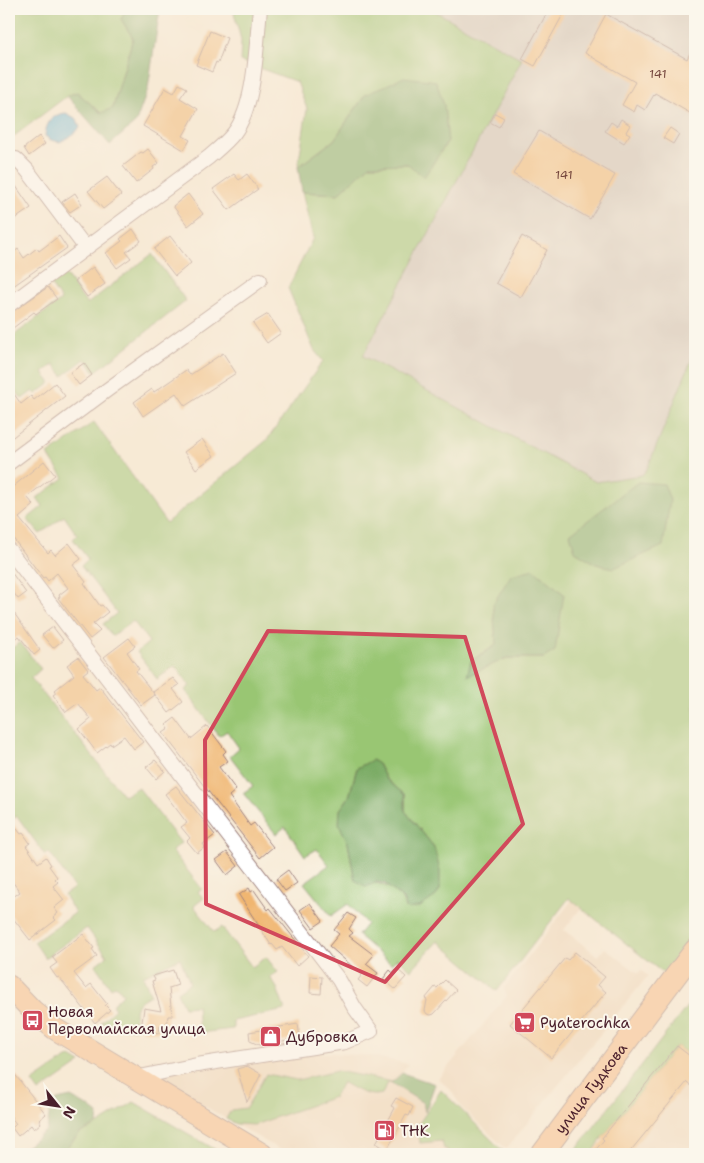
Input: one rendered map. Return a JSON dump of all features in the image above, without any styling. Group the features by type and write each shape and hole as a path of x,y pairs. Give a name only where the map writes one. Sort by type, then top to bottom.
{"main road":[{"name":"улица Гудкова","path":"542,1154 695,950"},
{"path":"9,986 32,1010 55,1029 262,1154"}],"street":[{"path":"9,305 85,247 209,158 234,133 249,101 260,9"},
{"path":"9,160 16,159 27,170 85,247"},
{"path":"9,463 260,280"},
{"path":"9,550 339,980 354,1007 371,1031 345,1042 197,1065 135,1078"}],"highlighted area":[{"path":"268,631 465,637 523,824 385,982 206,904 205,740"}],"shaded area":[{"path":"431,9 695,9 695,351 647,469 642,475 596,482 363,356 522,59"},
{"path":"572,900 581,908 564,930 598,956 605,948 638,973 641,970 648,976 506,1149 462,1108 450,1089 438,1079 507,996 504,988"},
{"path":"679,1040 695,1053 695,1154 588,1154"},
{"path":"293,1050 371,1056 408,1064 402,1073 391,1083 423,1104 425,1112 418,1125 442,1141 448,1154 287,1154 151,1075"}],"green space":[{"path":"9,9 127,9 121,19 133,38 113,108 101,113 77,92 67,96 9,140"},
{"path":"127,9 160,9 148,89 136,122 110,145 67,96 77,92 101,113 113,108 133,38 121,19"},
{"path":"233,9 431,9 522,59 363,356 596,482 642,475 647,469 695,351 695,939 668,977 569,898 497,991 438,941 411,970 398,958 391,964 358,935 367,924 348,904 331,916 304,883 329,865 317,849 305,856 285,827 276,834 243,793 253,786 230,756 239,748 227,731 219,736 185,690 190,686 175,666 157,679 137,652 149,642 133,621 112,636 103,624 117,613 81,566 88,559 73,539 77,535 64,516 40,534 27,519 43,506 37,498 64,478 48,455 94,422 166,523 267,440 323,361 314,350 288,288 313,238 302,192 338,194 369,165 408,164 365,95 334,140 298,167 307,109 297,82 240,61 241,40","holes":["497,645 544,658 507,658 468,675 471,661","378,764 386,779 405,795 405,811 434,847 405,908 403,900 398,894 386,886 355,880 340,810 349,797 357,768"]},
{"path":"404,77 436,81 444,105 448,141 424,177 408,164 370,165 338,194 302,192 298,167 334,140 365,95"},
{"path":"152,254 186,301 95,372 85,359 63,376 54,364 43,373 51,383 36,394 33,391 22,399 12,386 9,389 9,339 61,300 51,285 65,274 87,304"},
{"path":"638,482 664,484 670,500 663,546 614,568 596,564 575,551 570,534"},
{"path":"534,569 564,594 555,651 544,658 507,658 467,676 471,661 496,645 493,604 511,575"},
{"path":"20,642 41,669 31,678 124,796 138,787 181,843 172,851 202,889 198,892 204,898 194,906 214,932 222,927 252,967 266,957 278,972 270,977 277,988 285,1010 233,1021 233,1029 199,1033 197,1006 184,1007 177,992 190,983 180,958 143,976 151,995 140,1001 136,1008 135,1029 107,1026 101,1022 115,1009 112,1005 123,994 116,985 111,988 95,965 107,956 87,928 45,958 34,942 75,913 64,895 74,888 49,852 45,855 17,816 9,822 9,646 11,649"},
{"path":"372,760 378,764 386,779 405,795 405,811 434,847 440,871 440,889 436,896 420,907 406,909 403,899 385,884 377,882 366,887 355,880 348,843 339,824 340,810 349,797 357,768"},
{"path":"695,996 695,1060 677,1046 602,1138 592,1154 573,1154"},
{"path":"71,1057 81,1063 39,1092 32,1082"},
{"path":"337,1071 393,1082 388,1083 382,1094 371,1095 342,1082 334,1097 254,1125 236,1124 226,1119 231,1110 246,1108 266,1074 297,1080"},
{"path":"402,1073 435,1084 425,1112 423,1103 391,1083"},
{"path":"441,1090 505,1154 448,1154 447,1149 444,1149 442,1141 420,1143 418,1125"},
{"path":"71,1097 98,1114 97,1125 80,1133 65,1149 46,1151 42,1154 9,1154 27,1146 47,1130 50,1109 57,1100"},
{"path":"134,1102 223,1154 42,1154 46,1151 65,1149 80,1133 97,1125"}],"water":[{"path":"66,113 77,119 80,128 60,142 45,136 48,123 53,117"}],"building":[{"path":"549,9 566,9 535,66 522,59"},
{"path":"606,14 687,59 695,43 695,116 655,93 645,110 637,105 634,112 622,105 635,82 585,53"},
{"path":"210,31 227,38 218,63 216,62 212,72 196,65"},
{"path":"179,84 187,88 180,98 198,109 183,136 190,140 184,150 143,126 165,88 174,93"},
{"path":"495,113 504,118 499,127 490,122"},
{"path":"621,119 630,125 626,132 630,134 624,143 605,131 611,122 617,126"},
{"path":"670,128 679,134 673,144 663,138"},
{"path":"539,131 615,175 590,219 513,174"},
{"path":"39,136 45,144 29,156 24,148"},
{"path":"148,149 159,163 136,183 123,166"},
{"path":"234,174 239,180 247,174 258,189 229,210 213,189"},
{"path":"9,176 31,208 15,219 9,210"},
{"path":"107,177 121,195 103,209 88,191"},
{"path":"75,193 82,204 70,212 62,202"},
{"path":"188,194 203,214 188,226 173,206"},
{"path":"133,229 141,241 126,252 131,258 117,268 106,253 122,241 120,239"},
{"path":"59,236 67,248 9,289 9,256 18,249 24,258 37,248 39,251"},
{"path":"170,236 191,263 175,276 154,249"},
{"path":"522,236 547,250 521,297 496,283"},
{"path":"93,267 105,284 87,297 75,281"},
{"path":"48,287 57,299 36,314 34,312 9,331 9,314"},
{"path":"268,314 281,333 267,343 253,323"},
{"path":"223,353 236,373 185,406 176,393 143,416 134,402 152,389 154,392 186,370 190,375"},
{"path":"84,363 92,375 79,385 70,373"},
{"path":"55,383 65,396 9,440 9,387 21,404 31,396 34,400"},
{"path":"202,439 214,456 196,469 184,452"},
{"path":"44,461 55,475 27,497 34,505 19,518 48,553 51,550 55,555 69,543 81,559 73,565 86,582 84,583 100,606 102,605 108,612 93,624 100,631 90,639 58,598 68,588 57,573 48,581 45,577 43,578 9,533 9,490"},
{"path":"9,569 26,593 18,599 9,586"},
{"path":"9,606 40,650 34,655 19,636 13,640 9,635"},
{"path":"53,627 63,640 53,648 42,635"},
{"path":"129,638 135,646 127,652 139,669 136,671 155,695 141,705 104,657"},
{"path":"78,657 88,670 83,674 96,690 100,687 143,742 134,749 124,736 111,745 110,743 97,753 79,729 91,719 78,703 66,712 53,695 57,692 55,690 74,675 67,665"},
{"path":"173,678 179,685 173,689 183,702 169,713 153,692"},
{"path":"175,718 191,739 207,726 226,751 223,754 228,761 219,767 236,790 229,796 250,826 254,823 273,847 260,858 163,733 169,729 166,725"},
{"path":"155,760 165,771 156,779 146,767"},
{"path":"176,786 215,835 203,844 205,847 197,853 187,841 190,838 181,827 187,823 165,794"},
{"path":"9,819 30,843 26,846 38,863 46,857 51,865 49,866 57,877 55,879 58,882 53,886 64,900 54,908 58,913 53,917 56,920 30,940 9,913 9,900 20,892 9,877"},
{"path":"227,852 238,866 227,875 216,860"},
{"path":"288,870 297,883 285,891 276,879"},
{"path":"249,888 251,892 254,890 268,910 270,908 308,956 297,966 282,947 277,950 271,945 239,895"},
{"path":"310,903 323,921 313,928 300,910"},
{"path":"348,913 356,918 349,929 353,933 349,936 374,955 366,964 378,973 367,987 358,980 362,975 329,946 339,934 334,930"},
{"path":"83,934 94,948 92,949 97,956 74,973 86,988 91,984 110,1010 95,1023 50,968 57,963 52,957"},
{"path":"575,952 605,977 598,985 606,992 551,1058 510,1024 565,958 568,960"},
{"path":"397,969 406,977 395,989 383,979 390,970 393,973"},
{"path":"173,970 178,985 169,988 172,1016 168,1016 166,1027 160,1026 159,1033 141,1030 144,1008 161,1011 152,981 155,980 153,976"},
{"path":"311,976 322,977 321,994 310,993"},
{"path":"445,980 456,990 434,1014 427,1014 425,1011 427,1000 425,999 435,987 437,988"},
{"path":"298,1024 300,1038 259,1045 250,1041 249,1032"},
{"path":"677,1046 695,1060 695,1089 687,1082 628,1154 592,1154 604,1140 602,1138"},
{"path":"247,1066 261,1074 247,1102 237,1069"},
{"path":"9,1067 46,1114 39,1120 41,1123 34,1129 31,1125 18,1136 12,1128 16,1124 9,1114"},
{"path":"396,1098 413,1107 409,1116 406,1115 387,1150 376,1143 395,1108 391,1106"}],"place":[{"name":"Новая Первомайская улица","path":"32,1021"},
{"name":"Pyaterochka","path":"524,1023"},
{"name":"Дубровка","path":"270,1037"},
{"name":"ТНК","path":"384,1131"}]}
